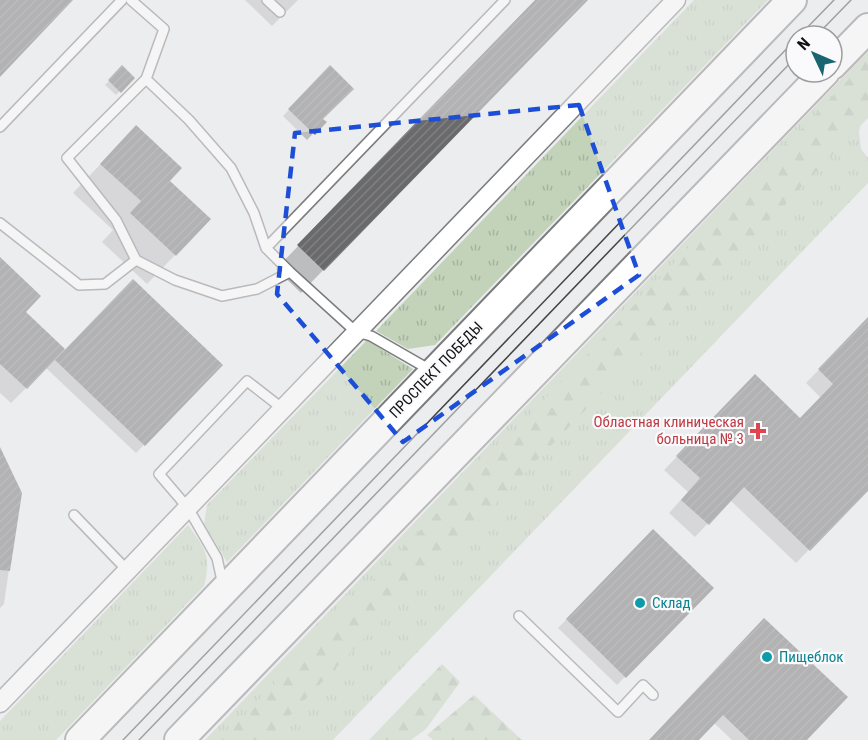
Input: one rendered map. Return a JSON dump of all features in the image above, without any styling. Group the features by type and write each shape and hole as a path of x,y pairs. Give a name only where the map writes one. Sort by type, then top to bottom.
{"main road":[{"name":"ПРОСПЕКТ ПОБЕДЫ","path":"80,740 792,0"},
{"path":"844,53 868,28"},
{"path":"179,740 813,84"}],"street":[{"path":"0,703 676,0"}],"lane":[{"path":"0,127 122,0"},
{"path":"131,0 164,29 146,79 67,158 116,220 136,260 175,280 222,297 256,289 290,272"},
{"path":"267,0 280,12"},
{"path":"267,248 505,0"},
{"path":"146,79 189,120 231,168 254,213 267,248 290,272 356,332 371,336 435,372"},
{"path":"0,223 79,285 105,284 136,260"},
{"path":"224,590 217,558 188,508 159,474 247,381 283,409"},
{"path":"74,515 127,570"},
{"path":"519,616 618,712 643,685 653,695"}],"highlighted area":[{"path":"579,105 639,275 403,442 277,294 295,133"}],"green space":[{"path":"694,0 768,0 435,345 408,349 376,331"},
{"path":"868,51 868,108 859,132 861,149 868,158 868,183 333,740 205,740 836,84 844,84 844,76"},
{"path":"868,59 868,118 266,740 221,740"},
{"path":"367,340 413,369 227,562 204,524 207,505"},
{"path":"188,525 203,547 207,559 204,586 56,740 0,740 0,721"},
{"path":"442,664 460,682 426,729 411,740 369,740"},
{"path":"474,695 522,740 433,740 427,735"}],"building":[{"path":"0,0 73,0 0,77"},
{"path":"535,0 588,0 324,271 297,245"},
{"path":"122,65 135,78 121,93 108,80"},
{"path":"330,65 354,89 323,119 327,122 315,135 288,109"},
{"path":"136,125 182,168 170,181 211,219 176,256 130,213 141,201 100,164"},
{"path":"0,257 41,296 26,312 65,349 27,389 0,364"},
{"path":"133,279 223,365 145,446 55,360"},
{"path":"868,317 868,491 810,551 744,487 709,525 681,500 700,478 676,456 755,374 800,418 833,384 818,369"},
{"path":"0,447 22,493 10,571 0,570"},
{"name":"Склад","path":"653,529 714,588 626,678 566,619"},
{"name":"Пищеблок","path":"764,618 848,697 807,740 749,740 723,715 699,740 649,740"}],"tram line":[{"path":"811,24 834,0"},
{"path":"828,24 851,0"},
{"path":"123,740 784,51"},
{"path":"139,740 784,69"}],"place":[{"name":"Областная клиническая больница № 3","path":"758,431"},
{"name":"Склад","path":"640,603"},
{"name":"Пищеблок","path":"767,657"}]}
